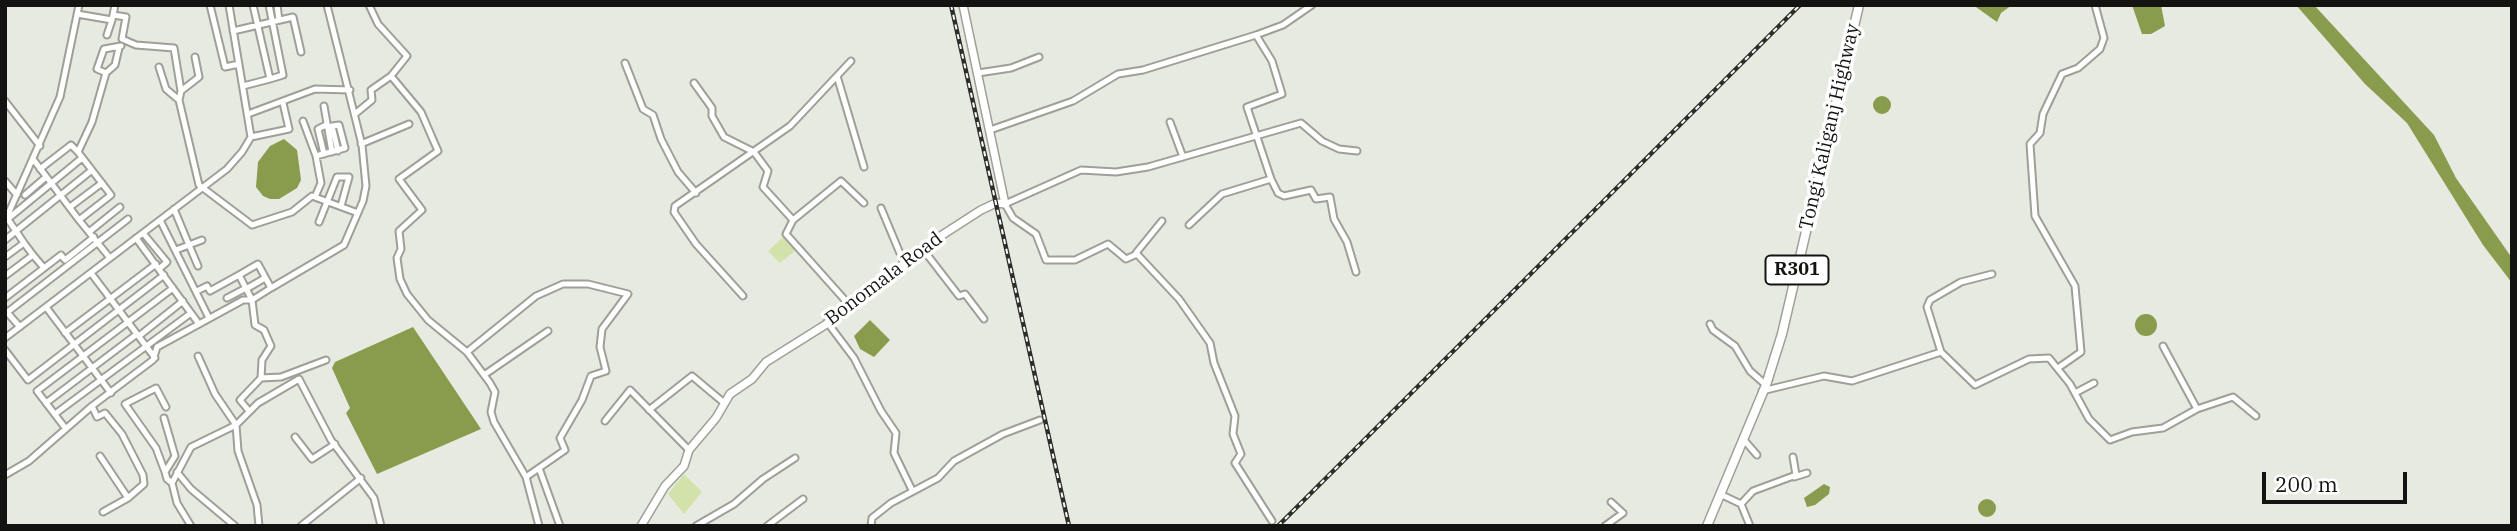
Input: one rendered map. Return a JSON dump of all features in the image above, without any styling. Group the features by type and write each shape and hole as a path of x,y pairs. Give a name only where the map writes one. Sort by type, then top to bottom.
{"main road":[{"name":"Tongi Kaliganj Highway","path":"1707,526 1744,440 1782,334 1859,5"}],"street":[{"path":"6,220 60,97 79,5"},
{"path":"107,34 115,5"},
{"path":"210,5 225,68 239,64"},
{"path":"229,5 251,137"},
{"path":"254,5 270,79"},
{"path":"269,5 276,21"},
{"path":"243,86 283,75 276,21 277,5"},
{"path":"5,475 29,461 92,406 155,358 157,347 243,300 252,300 340,250 358,213 366,186 350,90 327,5"},
{"path":"355,114 372,100 371,90 391,76 407,56 378,24 369,5"},
{"path":"963,5 1005,204 1013,218 1036,234 1046,260 1075,260 1108,244 1126,259 1137,254"},
{"path":"990,130 1022,122 1073,102 1118,74 1143,70 1283,25 1312,5"},
{"path":"2058,368 2081,352 2075,286 2035,216 2030,144 2040,133 2043,114 2062,74 2078,68 2100,49 2104,38 2095,5"},
{"path":"6,220 80,155 106,73 115,65 124,40 126,17 77,14"},
{"path":"233,31 276,21 293,14 301,52"},
{"path":"1256,35 1272,61 1282,94 1248,106 1270,179 1284,196 1311,190 1316,200 1330,197 1334,219 1346,242 1356,272"},
{"path":"124,40 136,45 174,48 181,91 179,100 196,177 202,188 252,225 292,212 315,197 321,183 316,156 303,121"},
{"path":"106,73 97,69 104,49 119,48"},
{"path":"181,91 199,77 195,57"},
{"path":"978,73 1011,68 1039,57"},
{"path":"743,296 710,261 674,212 675,206 790,126 851,61"},
{"path":"625,63 643,109 648,109 653,115 661,139 678,172 695,193"},
{"path":"159,67 166,89 179,100"},
{"path":"391,76 421,113 438,151 399,179 422,210 399,231 400,279 407,294 428,320 467,352 495,392 491,412 494,422 526,477 539,526"},
{"path":"837,76 864,167"},
{"path":"694,83 712,108 712,116 724,137 754,152 768,171 763,187 793,220"},
{"path":"248,114 315,89 350,90"},
{"path":"5,101 40,146"},
{"path":"5,338 228,169 251,137 289,129 283,103"},
{"path":"324,106 335,151"},
{"path":"1170,122 1183,157"},
{"path":"1005,204 1081,170 1116,172 1148,167 1304,123 1322,141 1339,149 1357,151"},
{"path":"361,144 409,124"},
{"path":"309,138 318,129 340,127 345,148 316,156"},
{"path":"318,129 324,154"},
{"path":"40,169 71,145 102,183 111,195 79,220"},
{"path":"33,159 110,258"},
{"path":"5,240 92,170"},
{"path":"319,222 337,177 349,175 341,206"},
{"path":"24,195 46,177"},
{"path":"1189,225 1222,194 1270,179"},
{"path":"5,181 17,195"},
{"path":"852,308 786,234 793,220 841,181 864,203"},
{"path":"70,207 102,183"},
{"path":"315,197 358,213"},
{"name":"Bonomala Road","path":"641,526 665,486 684,466 689,450 720,412 723,402 766,362 852,308 922,248 981,210 996,203 1005,204"},
{"path":"20,327 6,312 94,237 120,207"},
{"path":"881,208 904,263"},
{"path":"174,209 198,266"},
{"path":"5,298 61,255 65,260 94,237 128,219"},
{"path":"6,220 44,268"},
{"path":"160,220 209,318"},
{"path":"1162,221 1137,249 1137,254 1179,299 1210,343 1214,363 1235,416 1233,435 1241,454 1236,463 1272,521"},
{"path":"65,333 110,298 167,262 143,233"},
{"path":"136,238 199,324"},
{"path":"176,250 202,240"},
{"path":"5,257 24,243"},
{"path":"922,248 959,296 965,293 984,320"},
{"path":"5,276 33,255"},
{"path":"197,291 207,286 211,291 258,264 271,288"},
{"path":"91,273 155,358"},
{"path":"1992,274 1961,282 1930,300 1927,307 1941,352 1975,385 2018,364 2043,356 2058,368 2089,419 2110,440 2132,432 2163,428 2197,409 2235,397 2256,416"},
{"path":"5,350 29,380 164,275"},
{"path":"239,275 252,300 256,325 264,330 271,346 262,360 261,379"},
{"path":"227,298 265,278"},
{"path":"467,352 536,296 563,284 588,284 628,294 602,329 600,347 607,371 591,376 582,400 560,438 565,450 526,477"},
{"path":"66,429 37,391 173,288"},
{"path":"46,402 183,301"},
{"path":"46,307 111,393"},
{"path":"55,414 191,313"},
{"path":"827,322 854,358 881,411 896,433 894,453 912,490"},
{"path":"1710,324 1713,330 1735,346 1764,388 1824,376 1852,381 1941,352"},
{"path":"484,375 548,331"},
{"path":"2163,346 2197,409"},
{"path":"198,356 224,411 236,425 238,451 255,498 259,526"},
{"path":"249,411 240,400 261,379 281,377 326,360"},
{"path":"649,410 692,376 723,402"},
{"path":"191,526 177,503 172,483 191,447 236,425 249,411 299,379 335,443 374,498 381,526"},
{"path":"2075,393 2094,383"},
{"path":"166,407 156,388 125,404 156,447 167,480 172,483"},
{"path":"605,421 630,390 689,450"},
{"path":"92,406 97,416 105,413 122,434 143,475 144,484 128,498 103,512"},
{"path":"164,418 175,456 165,472"},
{"path":"871,526 872,518 912,490 938,478 954,461 987,442 1040,420"},
{"path":"295,436 312,459 335,443"},
{"path":"1744,440 1757,455"},
{"path":"100,456 128,498"},
{"path":"1793,457 1797,473 1794,477"},
{"path":"696,526 734,504 763,479 795,458"},
{"path":"539,468 559,526"},
{"path":"177,472 191,489 235,526"},
{"path":"1741,504 1754,491 1807,473"},
{"path":"301,526 361,478"},
{"path":"1720,494 1741,504 1750,526"},
{"path":"767,526 803,499"},
{"path":"1605,526 1623,513 1611,502"}],"shaded area":[{"path":"1973,5 2012,5 2001,13 1997,22"},
{"path":"2132,5 2161,5 2165,26 2151,34 2142,34"},
{"path":"2296,5 2314,5 2434,135 2456,178 2512,258 2512,283 2483,245 2407,123 2365,84"},
{"path":"1882,96 1888,99 1891,105 1888,111 1882,114 1876,111 1873,105 1876,99"},
{"path":"284,139 297,150 301,180 297,188 279,199 270,199 263,196 256,187 258,162 270,146"},
{"path":"783,237 796,250 780,263 768,251"},
{"path":"2146,314 2154,317 2157,325 2154,333 2146,336 2138,333 2135,325 2138,317"},
{"path":"870,320 890,340 874,357 860,349 854,336"},
{"path":"413,327 481,429 377,474 346,413 350,408 332,368 335,362"},
{"path":"684,474 702,492 684,514 668,494"},
{"path":"1824,484 1830,487 1829,494 1815,505 1807,507 1804,498"},
{"path":"1987,499 1993,502 1996,508 1993,514 1987,517 1981,514 1978,508 1981,502"}],"railway":[{"path":"951,5 1069,526"},
{"path":"1278,526 1800,5"}]}
